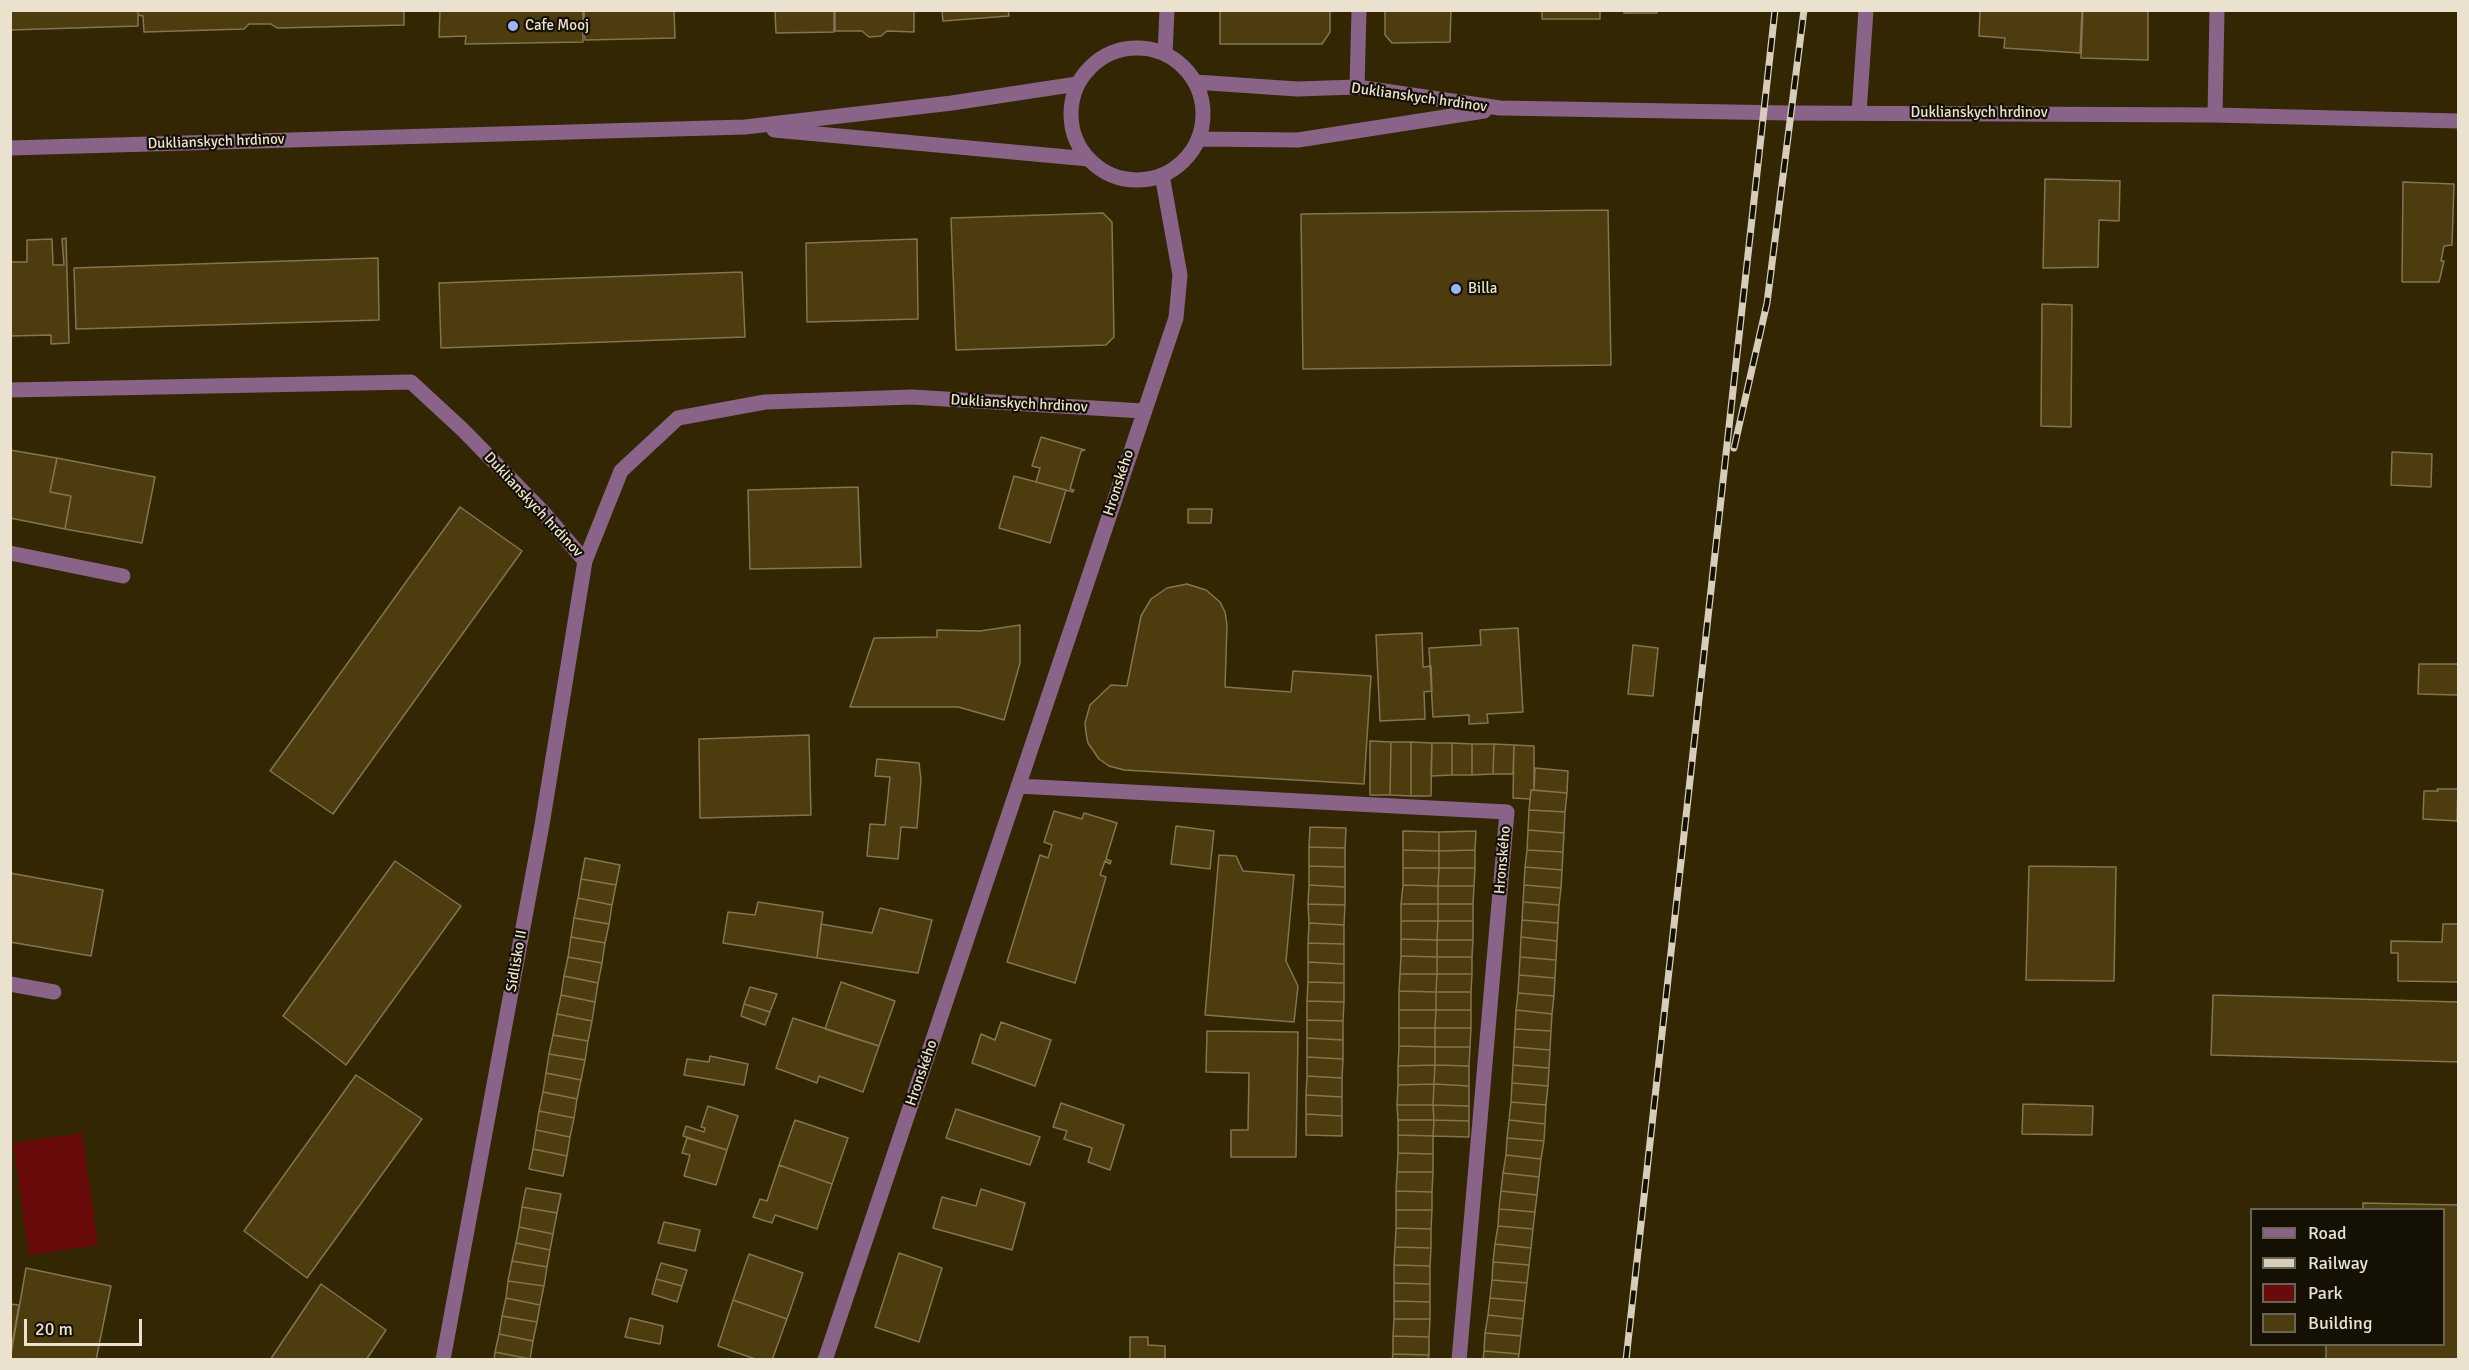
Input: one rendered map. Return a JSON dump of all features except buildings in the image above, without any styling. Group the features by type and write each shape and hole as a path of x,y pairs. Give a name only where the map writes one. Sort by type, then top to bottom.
{"street":[{"path":"1165,54 1167,10"},
{"path":"1357,87 1359,10"},
{"path":"1859,113 1866,10"},
{"path":"2215,115 2217,10"},
{"path":"1136,48 1165,54 1182,66 1195,82 1202,102 1202,122 1198,139 1183,160 1162,175 1143,180 1123,179 1105,171 1089,159 1077,143 1071,124 1072,103 1077,84 1089,67 1106,55 1136,48"},
{"name":"Duklianskych hrdinov","path":"1195,82 1297,88 1357,87 1500,108 2215,115 2458,121"},
{"name":"Duklianskych hrdinov","path":"10,148 745,127 952,103 1077,84"},
{"name":"Duklianskych hrdinov","path":"1198,139 1298,140 1500,108"},
{"name":"Duklianskych hrdinov","path":"745,127 1089,159"},
{"name":"Hronského","path":"825,1359 1176,318 1180,274 1162,175"},
{"name":"Duklianskych hrdinov","path":"10,390 411,382 463,430 542,511 585,561 621,471 678,418 765,402 912,398 1143,411"},
{"path":"10,553 123,576"},
{"name":"Sídlisko II","path":"443,1359 542,825 585,561"},
{"name":"Hronského","path":"1018,786 1507,812 1459,1359"},
{"path":"10,984 54,992"}],"green space":[{"path":"82,1133 98,1245 29,1255 13,1143"}],"railway":[{"path":"1626,1360 1775,10"},
{"path":"1734,448 1767,303 1804,10"}],"place":[{"name":"Cafe Mooj","path":"513,26"},
{"name":"Billa","path":"1456,289"}]}
